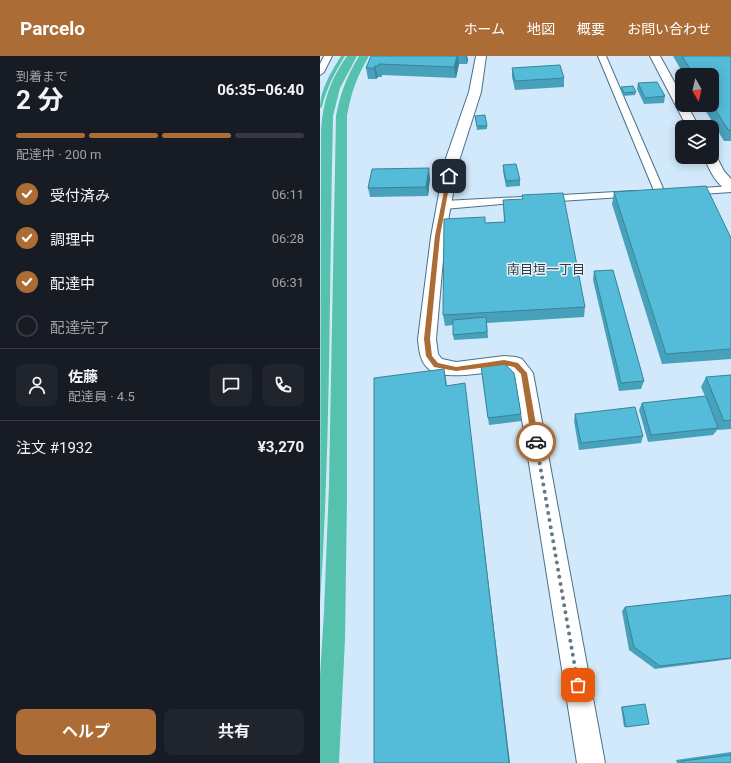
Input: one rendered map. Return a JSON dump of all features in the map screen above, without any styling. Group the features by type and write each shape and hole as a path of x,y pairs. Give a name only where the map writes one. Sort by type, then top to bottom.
{"street":[{"path":"320,72 328,56"},
{"path":"481,56 475,92 452,161 438,236 427,339 429,356 436,365 456,369 504,363 516,364 524,373 591,763"},
{"path":"602,56 668,193"},
{"path":"655,56 689,120"},
{"path":"714,164 718,173 731,188"},
{"path":"444,205 668,193 731,188"}],"shaded area":[{"path":"347,56 357,56 340,88 333,116 328,420 324,542 320,602 321,135 323,113 331,84"},
{"path":"359,56 369,56 355,85 347,116 347,497 345,639 339,763 320,763 320,676 329,485 336,116 344,85"}],"building":[{"path":"371,56 457,56 454,67 379,64 379,66 375,66 374,68 366,68"},
{"path":"682,56 731,56 731,130 728,130 717,112 719,112 719,68 690,68"},
{"path":"560,65 564,78 515,81 512,68"},
{"path":"657,82 665,96 645,98 638,83"},
{"path":"633,86 636,92 624,93 621,87"},
{"path":"485,115 487,126 477,126 475,116"},
{"path":"516,164 520,180 506,181 503,165"},
{"path":"429,168 426,187 368,188 372,169"},
{"path":"706,186 731,238 731,349 666,354 614,192"},
{"path":"563,193 585,307 443,315 444,219 485,217 485,223 505,222 503,200 523,199 522,195"},
{"path":"613,270 644,381 621,383 594,271"},
{"path":"486,317 487,332 453,335 453,320"},
{"path":"504,363 514,373 521,414 488,418 481,366"},
{"path":"444,369 446,386 465,383 509,763 374,763 374,378"},
{"path":"731,375 731,420 724,421 706,377"},
{"path":"706,396 718,428 651,435 642,403"},
{"path":"635,407 643,436 581,443 575,414"},
{"path":"731,595 731,658 660,666 634,647 625,607"},
{"path":"645,704 649,724 626,727 622,707"},
{"path":"731,755 731,763 682,763 682,761"}],"waterway":[{"path":"320,107 329,81 343,56"}],"way so far":[{"path":"536,442 578,685"}],"district":[{"name":"南目垣一丁目","path":"546,269"}],"route":[{"path":"449,176 438,236 427,339 429,356 436,365 456,369 504,363 516,364 524,373 536,442"}]}
